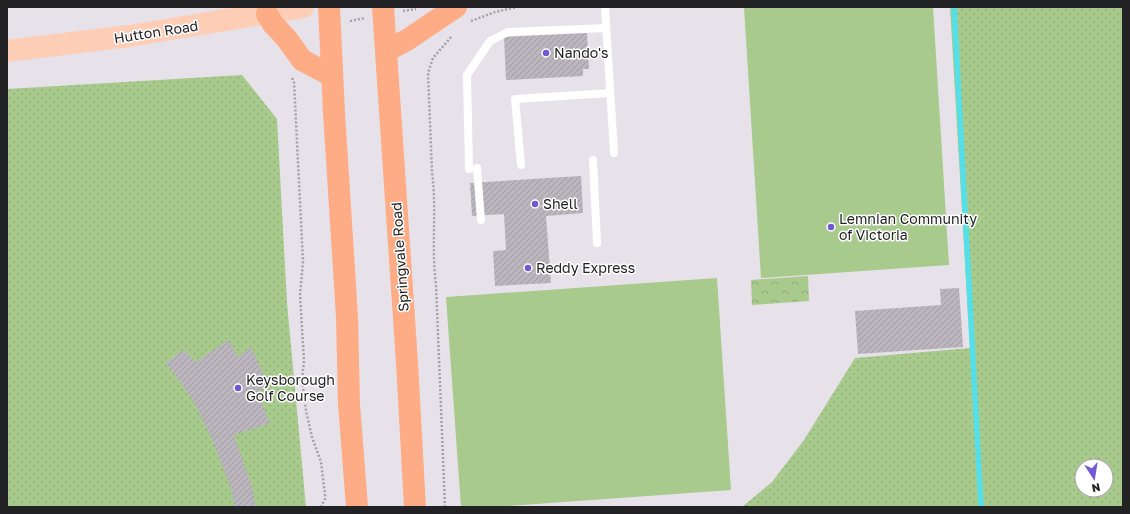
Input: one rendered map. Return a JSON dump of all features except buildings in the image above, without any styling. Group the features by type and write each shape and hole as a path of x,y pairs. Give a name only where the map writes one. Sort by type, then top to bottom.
{"highway":[{"path":"329,7 347,317 349,404 357,507"},
{"name":"Springvale Road","path":"382,7 407,363 415,507"},
{"path":"267,14 273,24 287,39 302,60 332,76"},
{"path":"386,51 461,15"}],"main road":[{"name":"Hutton Road","path":"7,51 129,36 304,7"}],"lane":[{"path":"605,7 614,153"},
{"path":"481,220 473,169 467,75 490,41 508,32 606,28"},
{"path":"521,165 515,99 610,93"},
{"path":"593,160 597,242"}],"path":[{"path":"461,15 495,12 517,7"},
{"path":"445,507 434,264 434,187 432,172 428,73 433,58 452,35"}],"green space":[{"path":"744,7 933,7 949,265 761,278"},
{"path":"950,7 1123,7 1123,507 742,507 772,482 804,440 855,358 970,348"},
{"name":"Keysborough Golf Course","path":"242,75 277,119 287,303 306,507 7,507 7,89"},
{"path":"808,276 809,301 752,305 751,280"},
{"path":"717,278 731,490 494,507 461,507 446,297"}],"waterway":[{"path":"954,7 981,507"}],"place":[{"name":"Nando's","path":"546,53"},
{"name":"Shell","path":"535,204"},
{"name":"Lemnian Community of Victoria","path":"831,227"},
{"name":"Reddy Express","path":"528,268"},
{"name":"Keysborough Golf Course","path":"238,388"}]}
